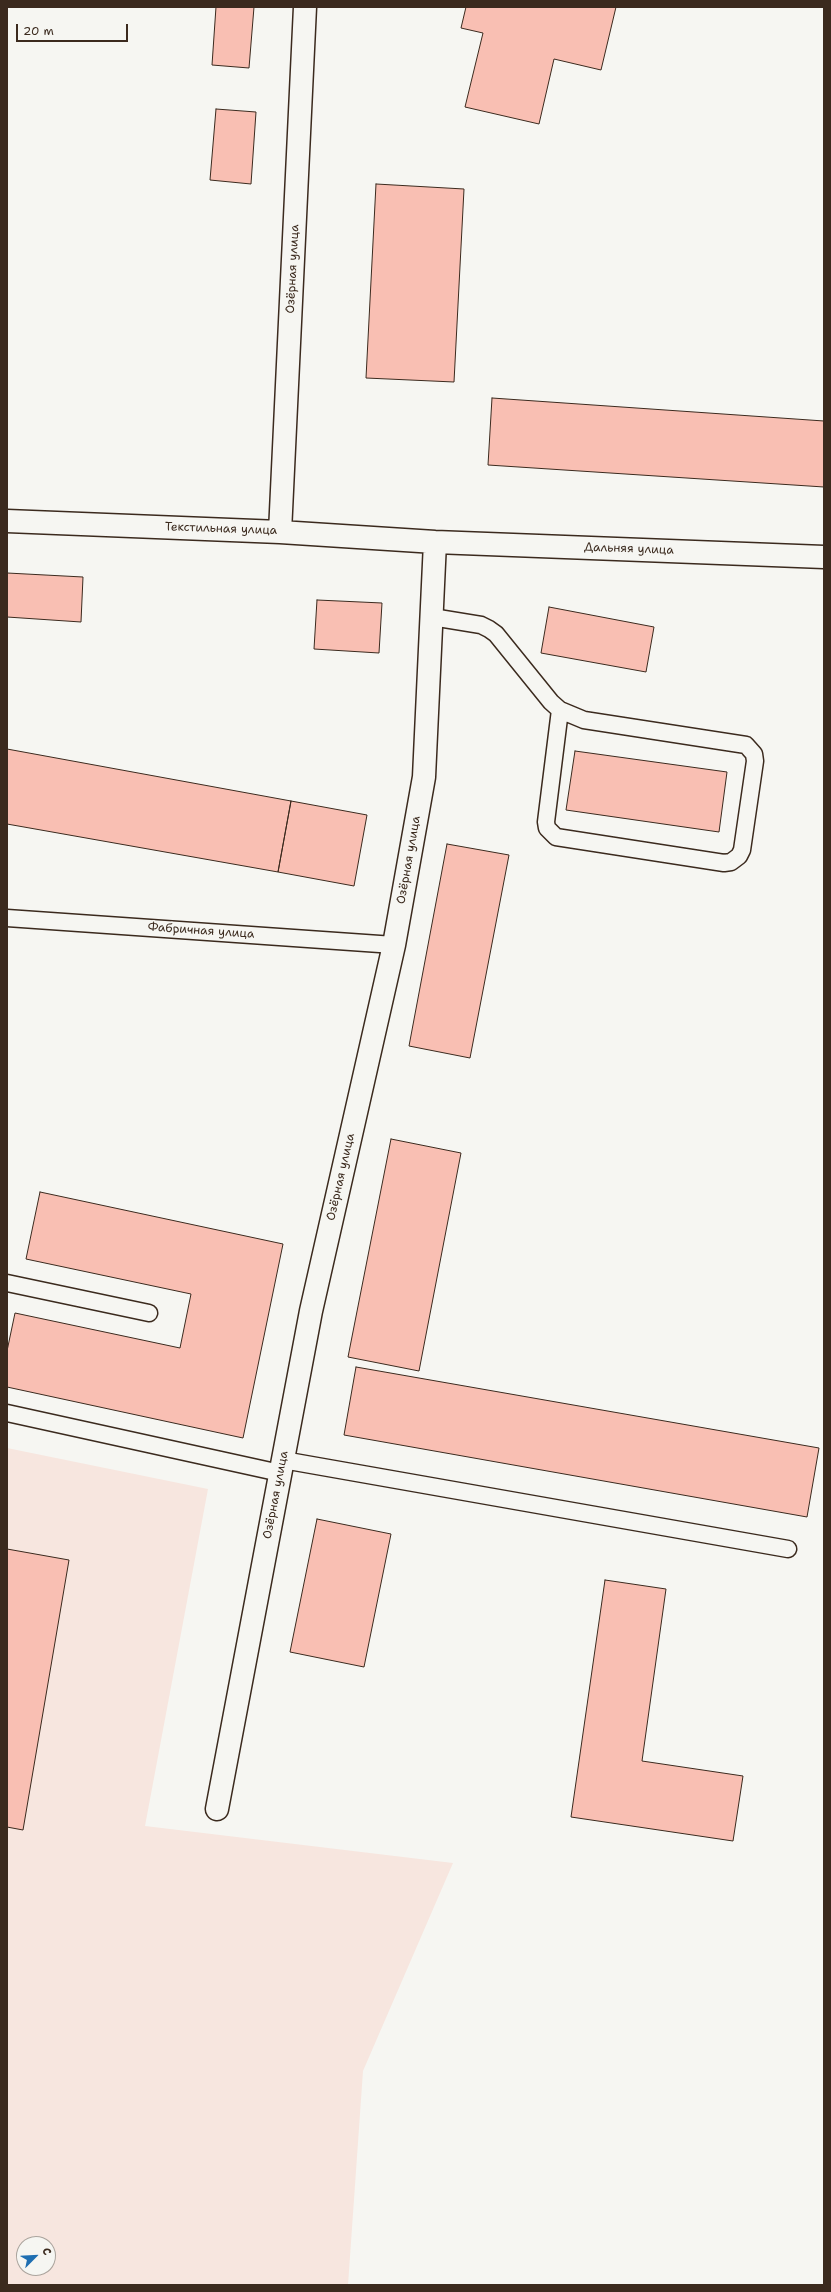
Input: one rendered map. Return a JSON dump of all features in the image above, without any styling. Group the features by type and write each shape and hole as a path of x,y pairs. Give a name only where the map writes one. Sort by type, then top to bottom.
{"street":[{"name":"Озёрная улица","path":"280,532 305,7"},
{"name":"Текстильная улица","path":"7,521 280,532 435,542"},
{"name":"Озёрная улица","path":"217,1809 310,1311 394,945 424,776 435,542"},
{"name":"Дальняя улица","path":"435,542 824,557"}],"lane":[{"path":"432,617 481,625 489,629 496,634 551,702 560,710 584,720 746,745 754,754 755,761 742,850 739,856 731,862 724,863 556,837 547,828 546,822 560,710"},
{"name":"Фабричная улица","path":"7,918 394,945"},
{"path":"7,1283 149,1313"},
{"path":"7,1413 282,1466 788,1549"}],"shaded area":[{"path":"7,1448 208,1489 145,1826 453,1863 363,2071 348,2285 7,2285"}],"building":[{"path":"216,7 254,7 249,68 212,65"},
{"path":"466,7 616,7 601,70 554,59 539,124 465,107 483,33 461,28"},
{"path":"216,109 256,112 251,184 210,180"},
{"path":"376,184 464,189 454,382 366,378"},
{"path":"492,398 824,421 824,487 488,465"},
{"path":"7,573 83,577 81,622 7,617"},
{"path":"317,600 382,603 379,653 314,649"},
{"path":"549,607 654,627 646,672 541,653"},
{"path":"7,749 291,801 278,872 7,824"},
{"path":"575,751 727,772 719,832 566,810"},
{"path":"291,801 367,815 354,886 278,872"},
{"path":"447,844 509,855 470,1058 409,1046"},
{"path":"391,1139 461,1153 419,1371 348,1357"},
{"path":"40,1192 283,1244 243,1438 7,1387 7,1351 15,1313 180,1348 191,1294 26,1259"},
{"path":"356,1367 819,1448 807,1517 344,1435"},
{"path":"317,1519 391,1534 364,1667 290,1652"},
{"path":"7,1549 69,1560 23,1830 7,1827"},
{"path":"605,1580 666,1589 642,1761 743,1776 733,1841 571,1817"}]}
